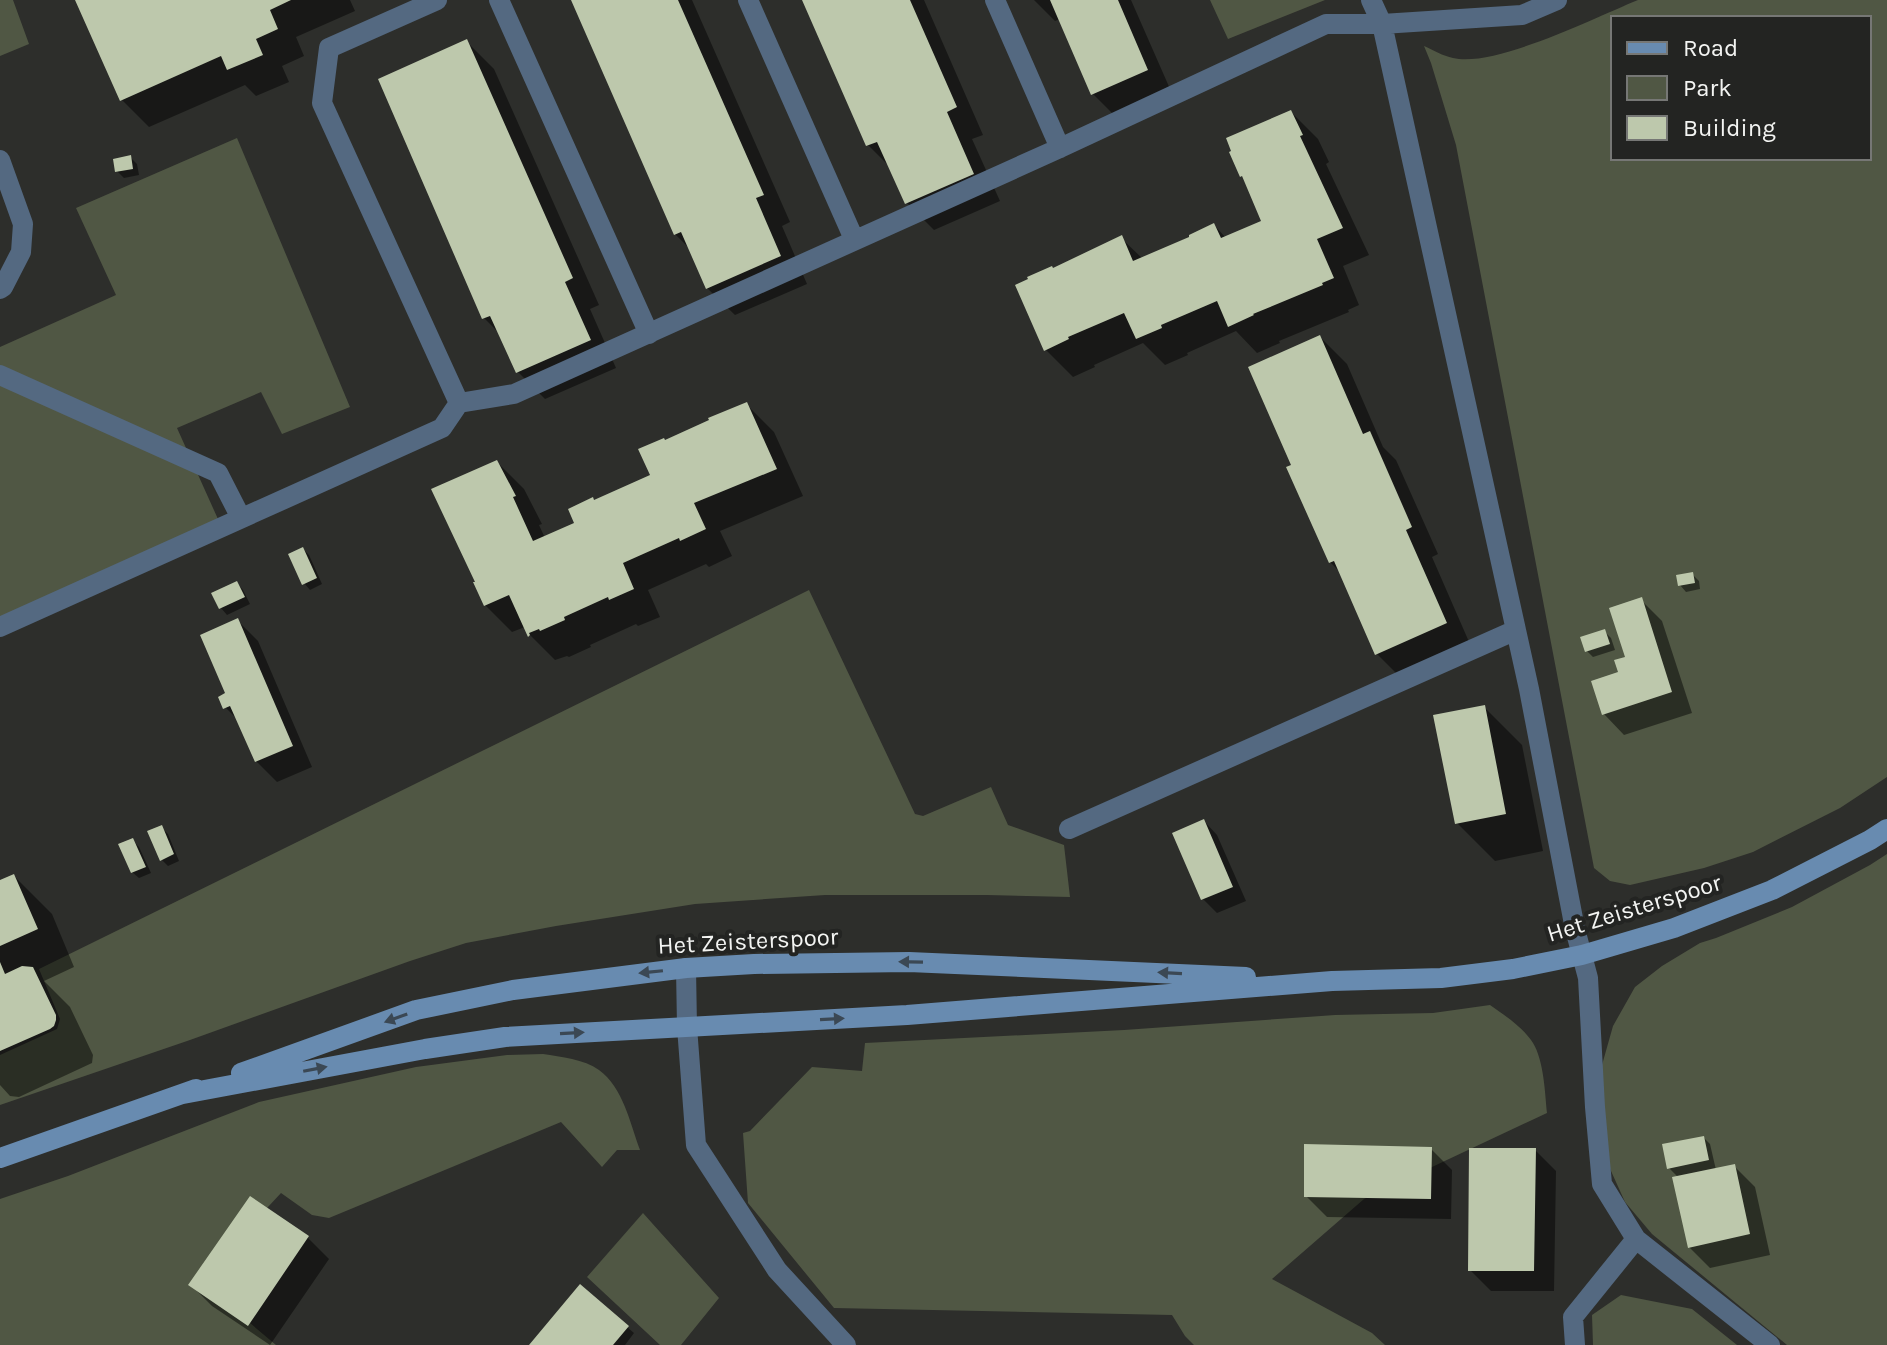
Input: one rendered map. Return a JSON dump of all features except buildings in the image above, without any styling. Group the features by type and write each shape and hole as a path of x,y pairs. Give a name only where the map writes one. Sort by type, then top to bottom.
{"street":[{"name":"Het Zeisterspoor","path":"183,1094 491,1039 907,1015 1332,981 1441,978 1513,969 1582,955 1674,928 1772,890 1887,829"},
{"name":"Het Zeisterspoor","path":"0,1158 416,1010 513,990 686,968 909,962 1332,981"}],"lane":[{"path":"499,0 649,334"},
{"path":"748,0 854,239"},
{"path":"995,0 1060,148"},
{"path":"1371,0 1382,24 1516,630 1575,929 1588,978 1602,1184 1636,1239 1770,1345"},
{"path":"0,627 442,428 459,403 514,394 1060,148 1326,24 1382,24 1522,15 1557,0"},
{"path":"424,2 329,48 322,103 459,403"},
{"path":"0,160 23,224 21,252 0,289"},
{"path":"0,375 218,473 241,518"},
{"path":"1069,829 1516,630"},
{"path":"686,968 696,1145 777,1270 846,1345"},
{"path":"1575,1345 1573,1317 1636,1239"}],"green space":[{"path":"0,0 13,0 29,44 0,56"},
{"path":"1210,0 1325,0 1228,39"},
{"path":"1638,0 1887,0 1887,777 1840,808 1753,852 1704,868 1630,885 1610,881 1594,868 1456,145 1424,46 1453,58 1471,59 1494,56 1546,39"},
{"path":"237,138 350,407 282,434 261,392 177,428 222,528 0,624 0,347 116,295 76,208"},
{"path":"809,590 915,814 923,816 991,787 1008,825 1064,845 1070,897 825,895 695,904 466,943 0,1105 0,1055 57,1029 60,1019 39,969"},
{"path":"1887,854 1887,1345 1787,1345 1652,1234 1625,1202 1602,1151 1602,1065 1613,1026 1635,987 1662,966 1700,943 1792,907"},
{"path":"1490,1005 1519,1027 1537,1050 1547,1113 1364,1199 1272,1279 1372,1333 1385,1345 1194,1345 1172,1315 834,1308 748,1203 743,1133 750,1131 812,1067 862,1071 865,1043 1124,1030 1335,1015 1433,1013"},
{"path":"543,1054 586,1063 607,1077 625,1106 640,1150 617,1150 602,1167 561,1122 329,1218 312,1215 281,1193 204,1276 205,1285 276,1345 0,1345 0,1199 259,1102 416,1067 507,1055"},
{"path":"643,1213 719,1298 681,1345 660,1345 587,1277"},
{"path":"1621,1295 1692,1309 1737,1345 1593,1345 1592,1315"}]}
